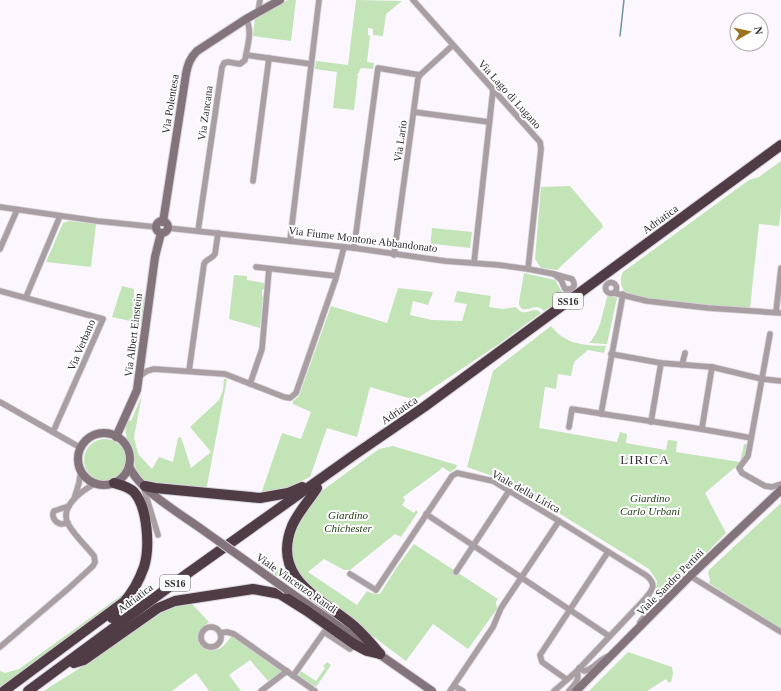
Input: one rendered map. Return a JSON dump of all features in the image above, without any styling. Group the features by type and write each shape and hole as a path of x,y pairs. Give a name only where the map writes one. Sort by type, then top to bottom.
{"highway":[{"name":"Adriatica","path":"36,691 781,145"},
{"name":"Adriatica","path":"28,691 184,576 461,386 781,154"},
{"path":"4,691 124,602 134,590 144,567 147,533 142,508 133,492 117,481"},
{"name":"SS16","path":"147,489 155,488 260,498 316,486"},
{"name":"SS16","path":"316,486 292,526 288,538 288,562 301,585 353,626 369,640 380,654"},
{"path":"84,633 184,576"},
{"name":"SS16","path":"74,663 84,660 158,608 175,601 253,589 280,594 354,644 367,651 380,654"}],"street":[{"path":"258,12 260,0"},
{"name":"Via Polentesa","path":"165,225 188,64 192,56 197,51 246,19 280,0"},
{"path":"290,241 319,0"},
{"name":"Via Lago di Lugano","path":"413,0 538,139 541,146 528,269"},
{"path":"246,19 250,26 250,31 246,55 311,64"},
{"path":"354,248 378,68 420,75 453,46"},
{"name":"Via Zancana","path":"198,230 222,67 224,63 228,62 240,64 245,60 246,55"},
{"path":"253,181 269,58"},
{"name":"Via Lario","path":"394,254 417,84 420,75"},
{"path":"474,263 493,90"},
{"path":"414,112 489,122"},
{"path":"0,207 165,232 165,225"},
{"path":"0,249 17,210"},
{"path":"26,297 60,216"},
{"name":"Via Fiume Montone Abbandonato","path":"165,225 218,233 354,248 445,261 528,269 554,274"},
{"name":"Via Albert Einstein","path":"116,437 134,400 140,376 158,230"},
{"path":"189,371 204,264 213,258 215,254 218,233"},
{"path":"140,376 147,371 154,369 224,374 290,398 296,393 336,276 344,247"},
{"path":"256,267 336,276"},
{"path":"615,290 647,301 708,308 779,312 781,268"},
{"path":"250,384 262,349 269,269"},
{"name":"Via Verbano","path":"0,291 103,319 53,432"},
{"path":"601,414 623,294"},
{"path":"770,334 748,456 739,468 742,473 765,486 772,488 781,484"},
{"path":"682,365 685,353"},
{"path":"611,354 661,363 712,367 762,379 781,381"},
{"path":"142,359 147,365 154,369"},
{"path":"650,422 661,363"},
{"path":"702,428 712,367"},
{"path":"0,402 81,448"},
{"path":"569,427 572,409 650,422 702,428 751,438"},
{"path":"98,434 106,434 116,437 126,445 129,452 129,466 126,473 117,481 102,485 96,484 81,470 78,462 81,448 90,438 98,434"},
{"name":"Viale Vincenzo Randi","path":"129,466 134,476 147,489 287,590 432,691"},
{"path":"0,647 69,588 93,566 95,562 94,556 68,523 67,514 69,505 79,483 81,470"},
{"name":"Viale della Lirica","path":"350,574 376,590 426,514 452,476 456,473 493,481 652,580 652,590 645,599 649,611 639,622 639,628"},
{"name":"Viale Vincenzo Randi","path":"117,481 132,482 147,489"},
{"path":"73,499 86,488 96,484"},
{"path":"147,489 158,536"},
{"name":"Viale Sandro Pertini","path":"576,691 690,576 781,490"},
{"path":"456,572 509,491"},
{"path":"68,523 60,524 56,522 52,516 54,511 69,505"},
{"path":"426,514 610,636"},
{"path":"450,691 493,627 501,608 559,521"},
{"path":"566,679 542,662 540,655 608,552"},
{"path":"690,576 781,632"},
{"path":"554,691 578,670 645,599 657,601 664,595 671,596"},
{"path":"220,633 227,632 234,634 315,691"},
{"path":"293,676 324,632 350,650 354,644"},
{"path":"578,670 590,670 604,657 612,655"},
{"path":"569,691 578,681 578,670"},
{"path":"261,691 287,671"},
{"path":"454,686 463,691"}],"green space":[{"path":"288,0 296,0 291,41 253,36 255,18"},
{"path":"356,0 402,1 386,14 383,36 373,35 373,29 368,28 368,35 370,36 367,62 374,63 373,69 361,68 358,74 356,74 358,75 354,110 333,108 337,72 315,69 316,61 348,65"},
{"path":"781,161 781,207 779,226 759,224 750,308 684,304 646,298 624,290 621,281 623,272 749,180 759,177"},
{"path":"570,186 603,227 557,270 541,268 535,259 541,187"},
{"path":"69,221 96,224 91,267 46,262 63,223"},
{"path":"432,228 472,232 470,248 434,244 433,249 430,248"},
{"path":"524,273 555,280 564,295 564,298 544,311 538,307 522,309 519,302"},
{"path":"234,275 247,276 247,280 264,283 264,289 262,290 263,297 260,328 229,319"},
{"path":"122,286 134,289 134,299 139,299 140,296 146,297 143,311 143,324 112,317"},
{"path":"398,288 433,292 428,305 413,301 410,315 432,320 462,321 467,304 454,302 457,291 491,296 489,307 503,309 516,307 523,312 535,310 541,313 496,346 415,400 370,387 357,437 327,428 310,477 278,492 261,494 282,433 301,439 311,412 293,404 293,401 299,396 331,306 387,323"},
{"path":"608,295 617,298 607,344 589,343 597,332"},
{"name":"Giardino Carlo Urbani","path":"551,326 563,337 576,343 606,346 604,353 588,350 574,362 571,376 558,374 556,389 545,387 539,428 617,442 620,432 627,434 626,443 666,450 668,440 677,441 676,452 740,462 744,444 748,444 745,456 739,464 705,493 726,533 673,587 671,586 658,597 655,596 657,581 649,569 507,481 467,467 493,371"},
{"path":"224,379 227,379 206,491 145,482 136,471 133,450 126,433 126,425 128,420 131,421 142,395 134,437 138,454 152,469 159,457 173,462 178,438 181,437 191,468 211,452 190,427 219,400 223,390"},
{"path":"101,439 109,439 117,442 123,448 126,460 123,472 117,478 109,481 101,481 93,478 87,472 84,464 84,456 87,448 93,442"},
{"name":"Giardino Chichester","path":"393,446 457,465 456,468 450,472 442,467 403,497 405,500 402,505 414,513 416,510 418,512 401,537 395,534 350,570 344,570 324,559 308,572 357,605 367,591 380,594 414,544 498,599 496,602 497,609 468,649 433,624 406,661 303,584 295,571 291,543 295,526 315,496 379,449"},
{"path":"781,503 781,629 709,583 710,580 708,573 709,570"},
{"path":"261,559 275,564 286,572 306,595 257,563"},
{"path":"122,595 117,605 0,690 0,671 5,673 19,669"},
{"path":"186,603 192,604 209,622 201,629 198,636 202,645 207,650 219,649 232,636 283,671 268,681 250,660 229,675 241,691 209,691 196,673 172,691 44,691 103,653 148,620 160,613"},
{"path":"628,652 672,667 673,674 671,682 669,683 666,679 647,691 589,691"},
{"path":"327,662 331,665 316,687 298,676 301,671 316,681 325,668 323,666"}],"waterway":[{"path":"620,36 624,0"}],"district":[{"name":"LIRICA","path":"645,459"}]}
